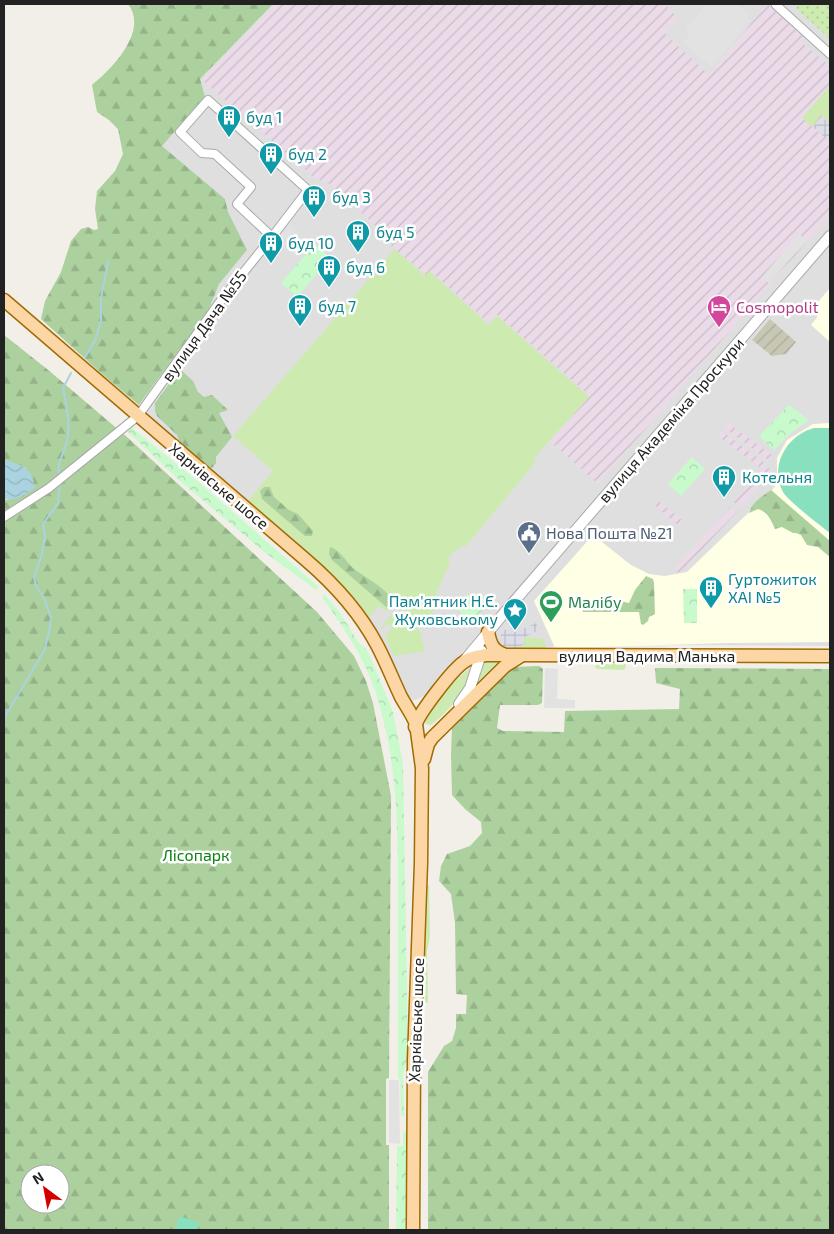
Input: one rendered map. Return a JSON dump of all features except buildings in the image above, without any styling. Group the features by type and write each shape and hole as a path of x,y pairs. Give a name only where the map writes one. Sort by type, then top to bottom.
{"main road":[{"name":"Харківське шосе","path":"4,300 306,560 342,594 376,643 403,702 416,724 422,768 422,863 414,1052 413,1230"},
{"path":"488,632 492,646 503,654"},
{"name":"вулиця Вадима Манька","path":"464,661 481,656 503,654 521,656 830,656"},
{"path":"422,768 429,741 443,720 502,664 521,656"},
{"path":"429,741 505,666 521,656"},
{"name":"вулиця Академіка Проскури","path":"413,750 416,724 431,699 464,661"},
{"path":"403,702 431,699"},
{"name":"Харківське шосе","path":"403,702 413,750 422,811"},
{"path":"416,724 433,726 443,720"}],"street":[{"path":"776,5 830,54"},
{"name":"вулиця Дача №55","path":"4,517 60,480 138,416 219,303 311,191 208,100 180,132 202,153 215,154 251,187 237,204 272,237"},
{"name":"вулиця Академіка Проскури","path":"464,661 830,236"},
{"path":"459,704 470,688 488,632"}],"shaded area":[{"path":"266,4 830,4 830,646 583,644 489,652 475,639 428,694 413,701 407,694 390,657 356,604 142,415 164,384 154,359 130,136"},
{"path":"275,4 665,4 677,17 665,34 709,75 767,4 805,38 801,42 830,66 830,215 598,484 550,441 590,396 496,314 488,322 430,271 426,275 391,246 394,242 327,182 316,179 202,80"},
{"path":"707,4 737,4 749,14 747,16 751,20 712,67 683,43 690,34 685,29"},
{"path":"822,117 830,124 830,142 813,127"},
{"path":"290,224 298,233 282,251 273,243"},
{"path":"799,234 807,240 769,283 762,277"},
{"path":"830,288 830,342 811,325 818,316 811,310"},
{"path":"770,319 796,342 786,354 772,356 752,340"},
{"path":"728,423 772,455 768,460 724,428"},
{"path":"830,423 830,642 555,648 534,601 593,535 631,565 649,574 665,576 687,572 773,489 777,483 777,458 787,440 813,424"},
{"path":"722,431 766,464 762,469 718,436"},
{"path":"766,466 772,471 740,508 734,502"},
{"path":"659,501 682,520 678,525 655,506"},
{"path":"731,507 737,512 679,574 674,569"},
{"path":"536,623 539,630 523,638 525,644 511,650 503,646 500,639 502,631 517,625 521,630"},
{"path":"545,668 558,669 557,699 575,700 575,708 544,708"},
{"path":"389,1080 399,1080 400,1144 389,1143"}],"green space":[{"path":"128,4 273,4 200,79 205,97 162,146 225,199 228,212 247,250 219,284 209,309 139,405 41,319 45,301 61,272 71,241 81,229 88,227 94,230 98,229 95,209 97,191 115,171 123,154 118,129 97,112 92,85 118,59 131,37 134,26 133,15"},
{"path":"799,4 830,4 830,39 796,8"},
{"path":"830,85 830,123 821,115 812,127 802,118"},
{"path":"315,244 331,258 297,297 281,283"},
{"path":"395,249 425,276 429,271 489,325 497,316 589,397 533,459 536,462 466,546 458,548 448,559 450,562 435,597 441,602 420,626 408,616 410,614 398,605 386,611 379,606 369,617 328,570 248,501 273,471 233,436"},
{"name":"Лісопарк","path":"4,335 127,437 317,612 354,656 366,681 373,703 391,796 389,1078 386,1079 386,1145 389,1145 389,1230 4,1230 4,499 7,500 26,468 4,460"},
{"path":"180,369 193,381 198,392 204,397 212,395 228,410 219,413 232,437 216,457 216,463 212,468 202,463 179,441 177,435 157,416 155,411 155,403"},
{"path":"789,405 809,420 791,433 774,450 759,436"},
{"path":"131,427 195,479 319,587 316,590 263,551 180,481 128,432"},
{"path":"814,428 830,428 830,533 786,496 779,482 778,472 783,453 796,437"},
{"path":"692,457 705,469 681,496 668,484"},
{"path":"264,487 270,487 274,497 289,510 298,514 313,531 312,536 305,536 262,499 260,491"},
{"path":"771,490 830,541 830,557 818,547 807,545 801,535 782,527 775,529 769,517 761,510 758,509 749,513 755,502"},
{"path":"330,547 340,553 353,568 385,591 393,604 386,607 332,560 329,554"},
{"path":"646,576 653,579 654,583 655,614 649,617 648,621 643,625 641,624 639,612 583,612 581,602 604,605 616,600 629,603 635,590"},
{"path":"683,589 697,589 697,623 684,623"},
{"path":"324,594 340,613 359,643 366,649 372,661 393,712 403,764 408,1055 403,1075 404,1116 401,1116 400,1079 398,1079 398,853 392,767 381,710 372,682 356,649 322,597"},
{"path":"468,594 485,608 472,623 455,609"},
{"path":"391,615 402,624 408,618 419,628 425,651 394,656 385,637 392,626 388,624 382,629 381,627"},
{"path":"527,637 544,639 547,651 516,649 525,644 523,639"},
{"path":"484,660 500,660 478,682 477,681"},
{"path":"598,663 624,663 626,665 623,670 597,669 595,667"},
{"path":"475,665 467,683 452,705 431,725 425,724 432,709 446,691 461,675"},
{"path":"539,666 543,669 542,703 538,705 500,705 497,728 503,731 564,732 565,711 679,709 680,689 656,683 655,668 830,669 830,1230 428,1230 428,1072 444,1046 452,1041 456,1028 456,1014 466,1014 467,995 456,994 455,923 451,894 439,881 441,866 447,854 470,846 482,833 481,822 452,795 452,727 513,667"},
{"path":"429,885 428,1003 425,1003 424,886"},
{"path":"403,1132 410,1132 409,1230 396,1230 397,1146 403,1146"},
{"path":"180,1216 199,1223 197,1230 175,1230"}],"water":[{"path":"4,460 29,471 35,488 16,498 4,499"}],"waterway":[{"path":"85,357 95,341 101,321 101,298 108,261"},
{"path":"59,477 59,465 67,440 68,429 63,388 71,373"},
{"path":"4,718 44,651 49,633 51,617 44,598 36,586 34,577 42,554 45,537 43,524 58,503 60,484"}],"place":[{"name":"буд 1","path":"229,138"},
{"name":"буд 2","path":"271,175"},
{"name":"буд 3","path":"314,218"},
{"name":"буд 5","path":"358,253"},
{"name":"буд 10","path":"271,264"},
{"name":"буд 6","path":"329,288"},
{"name":"буд 7","path":"300,327"},
{"name":"Cosmopolit","path":"719,328"},
{"name":"Котельня","path":"724,498"},
{"name":"Нова Пошта №21","path":"529,554"},
{"name":"Гуртожиток ХАІ №5","path":"711,609"},
{"name":"Малібу","path":"551,623"},
{"name":"Пам'ятник Н.Є. Жуковському","path":"515,631"}]}
